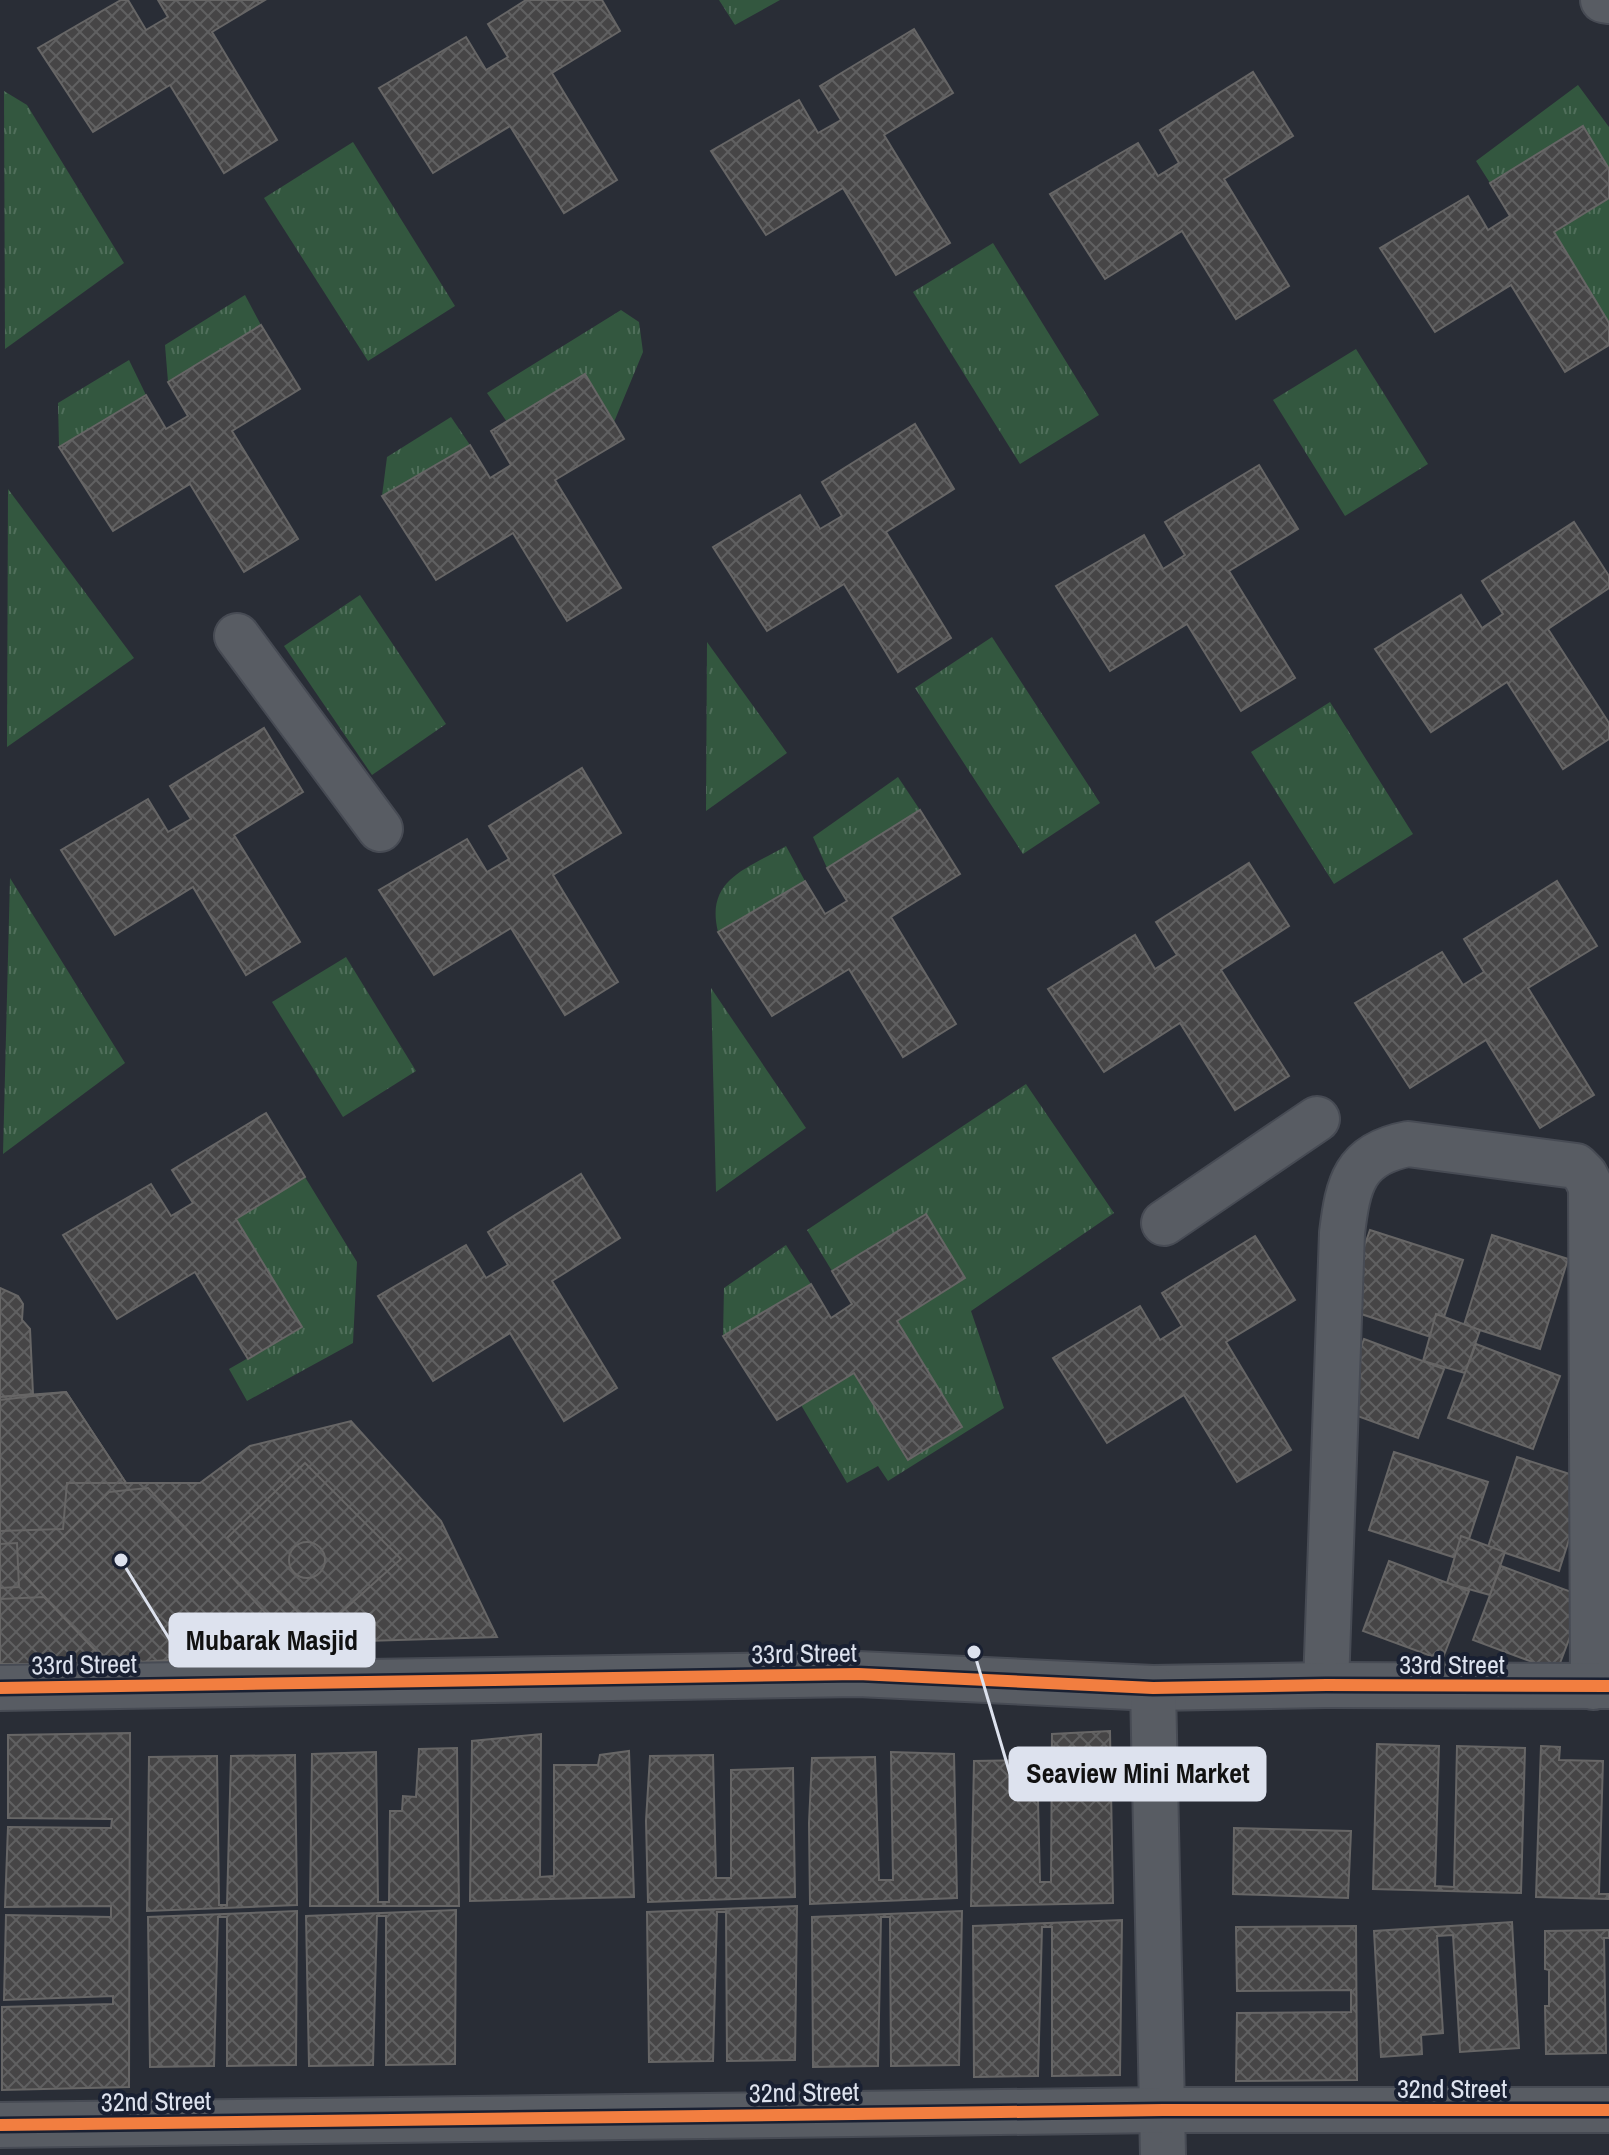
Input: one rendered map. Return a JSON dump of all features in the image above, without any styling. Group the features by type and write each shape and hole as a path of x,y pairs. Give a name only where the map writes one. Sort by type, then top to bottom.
{"street":[{"path":"237,636 380,829"},
{"path":"1164,1223 1317,1119"},
{"path":"1326,1685 1342,1233 1346,1198 1370,1156 1386,1148 1408,1144 1576,1166 1591,1187 1601,1686"},
{"name":"33rd Street","path":"0,1688 858,1674 1153,1688 1601,1686"},
{"path":"1153,1688 1163,2155"},
{"name":"32nd Street","path":"0,2125 1163,2110 1609,2110"}],"green space":[{"path":"719,0 780,0 735,25"},
{"path":"1578,85 1609,127 1609,169 1583,126 1490,183 1476,161"},
{"path":"4,91 27,105 124,263 5,349"},
{"path":"353,142 455,306 368,361 264,198"},
{"path":"1609,198 1609,323 1554,232"},
{"path":"993,243 1099,415 1020,464 913,292"},
{"path":"245,295 261,325 168,382 165,345"},
{"path":"621,310 639,322 643,352 614,422 585,374 507,422 487,393"},
{"path":"1356,349 1428,464 1345,516 1273,400"},
{"path":"129,360 146,395 59,447 58,403"},
{"path":"451,417 470,445 382,496 387,457"},
{"path":"8,489 134,658 7,747"},
{"path":"360,595 446,724 372,775 284,646"},
{"path":"992,637 1100,803 1023,854 915,688"},
{"path":"707,642 787,753 706,811"},
{"path":"1330,702 1413,834 1334,884 1251,752"},
{"path":"898,777 920,810 827,868 813,837"},
{"path":"786,846 805,881 718,932 718,899 724,888 744,869"},
{"path":"10,878 125,1063 3,1154"},
{"path":"346,957 416,1071 343,1117 272,1002"},
{"path":"711,988 806,1128 716,1192"},
{"path":"1026,1084 1114,1213 971,1311 1004,1408 888,1481 878,1466 847,1483 801,1405 854,1373 908,1460 962,1428 897,1321 965,1278 926,1214 832,1271 807,1230"},
{"path":"305,1177 357,1262 353,1343 247,1401 229,1369 302,1327 236,1219"},
{"path":"786,1245 811,1284 723,1336 724,1288"}],"building":[{"path":"121,0 128,0 146,30 168,17 158,0 265,0 212,32 277,140 224,173 170,85 93,132 38,48"},
{"path":"526,0 602,0 620,31 552,73 617,180 564,213 510,126 433,173 379,88 466,37 486,70 508,57 488,24"},
{"path":"914,29 953,93 884,135 950,243 896,275 843,188 766,235 711,151 799,100 818,133 841,120 820,86"},
{"path":"1253,72 1293,136 1224,179 1289,286 1236,319 1182,231 1105,279 1050,194 1138,143 1158,176 1179,163 1160,130"},
{"path":"1583,126 1609,169 1609,198 1554,232 1609,323 1609,345 1565,372 1511,285 1435,332 1380,248 1468,196 1488,230 1510,216 1490,183"},
{"path":"261,325 300,389 232,431 298,539 244,572 190,484 113,531 59,447 146,395 166,429 188,416 168,382"},
{"path":"585,374 624,439 555,480 621,588 567,621 513,533 436,580 382,496 470,445 490,478 511,465 491,431"},
{"path":"915,424 954,489 886,532 951,638 898,672 844,584 767,631 713,547 800,495 820,529 842,516 822,482"},
{"path":"1259,465 1298,529 1229,571 1295,678 1241,711 1187,624 1110,671 1056,586 1144,535 1163,569 1185,555 1165,522"},
{"path":"1574,522 1609,576 1609,588 1548,629 1609,723 1609,739 1563,769 1507,682 1431,732 1375,649 1461,595 1482,628 1503,614 1482,581"},
{"path":"264,728 303,792 234,835 300,942 246,975 193,887 115,935 61,850 148,799 168,832 191,819 170,786"},
{"path":"582,768 621,833 553,875 618,982 565,1015 511,928 434,975 379,890 467,839 487,872 509,859 489,826"},
{"path":"920,810 960,874 891,917 956,1024 903,1057 849,969 772,1016 718,932 805,881 825,914 847,901 827,868"},
{"path":"1249,863 1289,926 1221,970 1289,1076 1235,1110 1180,1023 1104,1072 1048,989 1135,935 1155,969 1177,955 1156,922"},
{"path":"1557,881 1597,946 1528,988 1594,1095 1540,1128 1486,1040 1410,1088 1355,1003 1442,952 1463,985 1484,972 1464,939"},
{"path":"266,1113 305,1177 236,1219 302,1327 248,1359 195,1272 117,1319 63,1235 151,1184 171,1216 193,1203 172,1170"},
{"path":"581,1174 620,1238 552,1281 617,1388 564,1421 510,1333 433,1381 378,1296 466,1245 486,1278 508,1265 488,1232"},
{"path":"926,1214 965,1278 897,1321 962,1427 908,1460 854,1373 777,1420 723,1336 811,1284 831,1318 852,1304 832,1271"},
{"path":"1370,1230 1463,1260 1444,1317 1428,1336 1343,1308"},
{"path":"1492,1235 1568,1259 1540,1349 1464,1325"},
{"path":"1255,1236 1295,1300 1226,1342 1291,1450 1237,1482 1184,1395 1107,1443 1053,1358 1140,1306 1160,1340 1182,1326 1162,1293"},
{"path":"0,1288 18,1296 23,1304 22,1320 30,1329 33,1394 0,1397"},
{"path":"1436,1314 1480,1330 1465,1373 1423,1361"},
{"path":"1364,1339 1444,1369 1418,1438 1338,1409"},
{"path":"1476,1344 1560,1376 1533,1449 1448,1418"},
{"path":"66,1392 126,1483 200,1483 250,1446 351,1421 441,1521 497,1637 366,1641 366,1624 337,1624 338,1651 0,1671 0,1397"},
{"path":"66,1392 126,1483 67,1483 63,1529 0,1531 0,1400"},
{"path":"1394,1452 1488,1482 1469,1539 1453,1557 1369,1530"},
{"path":"1517,1457 1588,1480 1559,1571 1488,1547"},
{"path":"305,1463 401,1559 318,1633 227,1538"},
{"path":"148,1488 290,1639 279,1653 108,1664 24,1575 109,1492"},
{"path":"1461,1536 1505,1552 1490,1595 1447,1583"},
{"path":"307,1542 320,1547 325,1560 320,1573 307,1578 294,1573 289,1560 294,1547"},
{"path":"17,1543 19,1587 0,1588 0,1544"},
{"path":"1389,1561 1469,1591 1442,1660 1363,1631"},
{"path":"1501,1566 1585,1597 1557,1671 1473,1640"},
{"path":"44,1597 108,1664 0,1664 0,1599"},
{"path":"1110,1731 1113,1903 971,1906 974,1761 1037,1760 1040,1882 1051,1882 1052,1734"},
{"path":"130,1733 129,2087 2,2090 2,2007 113,2004 113,1996 4,2000 6,1915 111,1917 111,1906 5,1907 8,1827 111,1828 112,1819 8,1818 8,1735"},
{"path":"541,1734 540,1877 554,1876 554,1765 598,1765 600,1755 629,1751 634,1897 470,1901 472,1741"},
{"path":"1377,1744 1439,1746 1435,1886 1454,1887 1457,1746 1525,1748 1521,1893 1373,1889"},
{"path":"1541,1746 1560,1747 1559,1760 1603,1761 1599,1894 1609,1894 1609,1899 1536,1897"},
{"path":"457,1748 459,1906 310,1906 312,1754 376,1752 378,1902 389,1902 390,1811 402,1811 403,1796 416,1797 419,1749"},
{"path":"891,1752 954,1754 957,1898 810,1904 812,1758 875,1757 879,1880 893,1880"},
{"path":"295,1755 297,1905 147,1911 149,1757 217,1756 219,1905 227,1905 231,1756"},
{"path":"713,1755 716,1878 731,1878 731,1770 793,1768 795,1897 648,1902 646,1821 650,1756"},
{"path":"1234,1828 1351,1831 1348,1898 1233,1894"},
{"path":"797,1906 795,2060 727,2061 726,1912 717,1912 713,2061 649,2062 647,1912"},
{"path":"456,1910 455,2064 386,2065 386,1916 377,1916 373,2065 309,2066 306,1916"},
{"path":"297,1911 296,2065 227,2066 227,1917 218,1917 214,2066 150,2067 148,1917"},
{"path":"962,1911 959,2065 891,2066 890,1917 881,1917 878,2066 813,2067 812,1917"},
{"path":"1122,1920 1120,2075 1052,2076 1052,1927 1042,1927 1038,2076 974,2077 973,1926"},
{"path":"1512,1922 1519,2048 1460,2052 1453,1935 1437,1936 1443,2033 1421,2035 1422,2054 1381,2057 1374,1931"},
{"path":"1356,1926 1357,2080 1236,2081 1237,2013 1351,2012 1351,1990 1237,1991 1236,1927"},
{"path":"1609,1930 1609,1938 1604,1938 1606,2053 1546,2054 1545,2006 1549,2006 1549,1970 1545,1969 1545,1931"}],"cycle path":[{"path":"0,1688 858,1674 1153,1688 1609,1686"},
{"path":"0,2125 1163,2110 1609,2110"}],"place":[{"name":"Mubarak Masjid","path":"121,1560"},
{"name":"Seaview Mini Market","path":"974,1652"}]}
